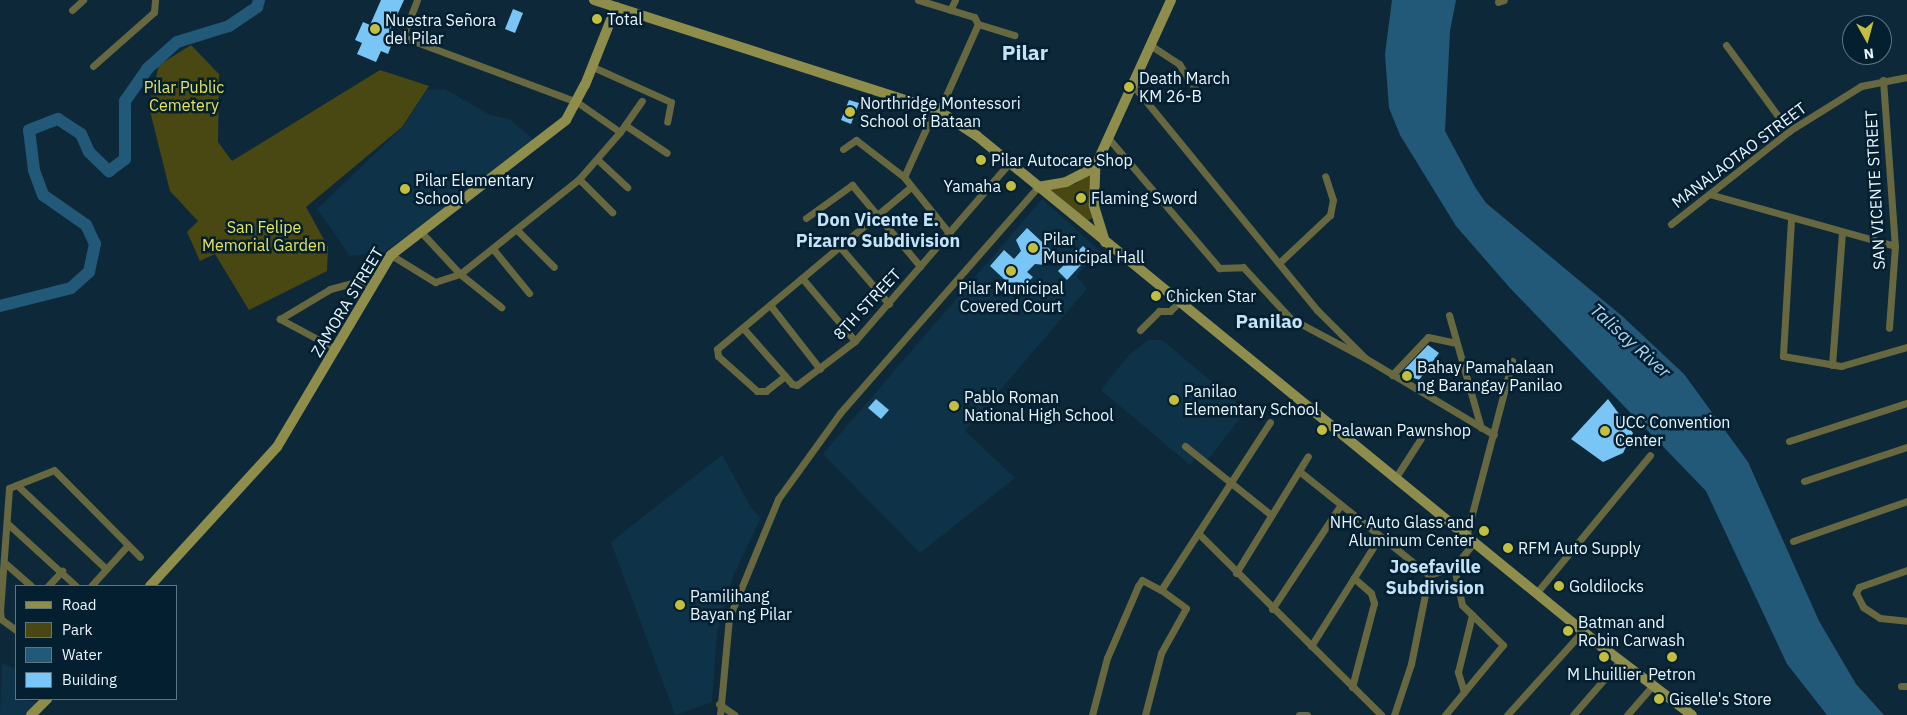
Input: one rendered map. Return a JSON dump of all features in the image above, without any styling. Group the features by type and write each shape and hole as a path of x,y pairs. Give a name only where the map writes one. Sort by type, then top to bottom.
{"main road":[{"path":"594,0 617,3 937,110 974,134 1038,186 1108,248 1467,533 1620,661 1692,715"},
{"path":"1108,248 1096,218 1096,167 1171,0"},
{"name":"ZAMORA STREET","path":"151,585 277,447 391,255 548,137 577,102 593,67 617,3"},
{"path":"1038,186 1066,182 1096,167"},
{"path":"31,715 47,700"}],"street":[{"path":"72,10 83,0"},
{"path":"93,66 154,12 155,0"},
{"path":"417,0 403,37 577,102 620,132"},
{"path":"918,0 974,17 978,24 1014,36"},
{"path":"950,10 955,0"},
{"path":"904,177 978,24"},
{"path":"1150,45 1179,64 1196,90"},
{"path":"1726,46 1789,131"},
{"path":"593,67 671,102 666,122"},
{"name":"MANALAOTAO STREET","path":"1671,224 1789,131 1861,86 1883,80 1907,77"},
{"name":"SAN VICENTE STREET","path":"1883,80 1895,246 1889,328"},
{"path":"1132,84 1280,263 1365,358"},
{"path":"391,255 435,282 460,274 518,230 579,179 598,160 642,101"},
{"path":"625,125 667,153"},
{"path":"1108,138 1219,268 1244,267 1290,318 1365,358 1494,435"},
{"path":"843,149 858,141 904,177 950,233"},
{"path":"598,160 628,187"},
{"name":"8TH STREET","path":"785,376 794,386 820,369 855,340 889,304 1009,163"},
{"path":"1280,263 1330,215 1333,200 1325,176"},
{"path":"579,179 612,212"},
{"path":"806,218 852,184 920,266"},
{"path":"720,715 719,704 729,618 778,499 840,414 1038,186"},
{"path":"743,328 785,376 766,391 757,391 718,356 717,349 911,187"},
{"path":"1709,194 1791,220 1895,246"},
{"path":"1791,220 1782,356 1832,365 1907,347"},
{"path":"518,230 554,267"},
{"path":"421,232 460,274 501,307"},
{"path":"1832,365 1842,232"},
{"path":"840,247 889,304"},
{"path":"493,249 529,293"},
{"path":"802,278 855,340"},
{"path":"336,349 280,319 330,289 359,282 371,288"},
{"path":"1140,330 1159,312 1170,311 1178,303"},
{"path":"770,305 820,369"},
{"path":"1449,315 1481,428"},
{"path":"1392,375 1428,337 1456,343"},
{"path":"1467,533 1512,361"},
{"path":"1789,441 1907,403"},
{"path":"1161,590 1270,422"},
{"path":"1396,477 1421,438"},
{"path":"1185,446 1228,485 1271,515"},
{"path":"1804,481 1907,447"},
{"path":"1538,591 1650,455"},
{"path":"1236,573 1308,456"},
{"path":"15,627 1,620 6,564 7,492 17,485 54,470 140,557"},
{"path":"1299,472 1379,538 1429,575"},
{"path":"17,485 106,569"},
{"path":"1793,541 1907,501"},
{"path":"1272,609 1340,506"},
{"path":"7,523 62,571 75,585"},
{"path":"1198,533 1272,609 1381,715"},
{"path":"1311,646 1379,538"},
{"path":"1429,575 1454,567 1475,541"},
{"path":"92,585 128,546"},
{"path":"6,564 30,585"},
{"path":"1445,715 1503,645 1472,615 1459,599 1454,567"},
{"path":"1907,570 1860,587 1856,593 1863,607 1880,618 1907,621"},
{"path":"49,585 62,571"},
{"path":"1394,715 1411,664 1429,575"},
{"path":"1352,687 1374,603 1372,594 1354,578"},
{"path":"1092,715 1107,658 1142,580 1161,590 1186,608 1162,653 1145,715"},
{"path":"1464,692 1458,672 1472,615"},
{"path":"1507,715 1584,631"},
{"path":"1572,715 1620,661"},
{"path":"1628,715 1653,685"},
{"path":"719,704 735,715"},
{"path":"1299,715 1307,715"}],"shaded area":[{"name":"Pilar Elementary School","path":"445,89 490,115 509,119 537,142 383,253 350,256 317,209 403,127 427,90"},
{"name":"Pablo Roman National High School","path":"1042,199 1101,252 1076,276 1087,289 965,431 1015,478 920,553 823,454"},
{"name":"Panilao Elementary School","path":"1148,340 1162,340 1246,410 1207,461 1199,454 1190,465 1101,390 1128,356"},
{"name":"Pamilihang Bayan ng Pilar","path":"722,455 752,509 761,518 733,576 717,633 712,702 675,715 611,542"},
{"path":"2,663 15,669 15,700 37,702 25,715 0,715"}],"green space":[{"name":"San Felipe Memorial Garden","path":"191,45 219,74 218,142 232,161 380,70 429,86 402,127 306,207 328,247 327,271 249,310 215,254 200,261 187,232 198,221 170,191 149,107 159,65"},
{"path":"1092,172 1092,218 1087,221 1049,188 1075,184"}],"water":[{"name":"Talisay River","path":"1392,0 1456,0 1450,31 1445,131 1475,187 1486,203 1622,316 1684,374 1748,462 1819,621 1856,684 1884,715 1827,715 1787,664 1706,491 1510,288 1456,226 1400,135 1389,108 1385,54"}],"building":[{"name":"Nuestra Señora del Pilar","path":"381,0 404,0 389,33 395,36 388,54 381,51 376,62 357,54 362,43 355,40 363,22 370,25"},
{"path":"513,9 523,13 515,33 505,29"},
{"name":"Northridge Montessori School of Bataan","path":"849,100 859,103 851,124 841,120"},
{"path":"1027,228 1055,254 1045,265 1035,264 1027,272 1033,277 1018,292 990,266 1004,250 1014,259 1021,251 1016,240"},
{"path":"1083,246 1091,254 1067,280 1058,271"},
{"path":"1428,345 1439,353 1419,380 1401,373"},
{"path":"876,399 889,410 881,419 868,408"},
{"name":"UCC Convention Center","path":"1608,399 1633,433 1623,453 1603,462 1571,439"}],"waterway":[{"path":"0,306 71,288 89,272 95,244 86,225 43,195 34,170 29,130 58,119 81,134 89,152 109,171 125,159 125,101 147,69 177,42 229,26 257,7 259,0"}],"place":[{"name":"Total","path":"597,19"},
{"name":"Nuestra Señora del Pilar","path":"375,29"},
{"name":"Death March KM 26-B","path":"1129,87"},
{"name":"Northridge Montessori School of Bataan","path":"850,112"},
{"name":"Pilar Autocare Shop","path":"981,160"},
{"name":"Yamaha","path":"1011,186"},
{"name":"Pilar Elementary School","path":"405,189"},
{"name":"Flaming Sword","path":"1081,198"},
{"name":"Pilar Municipal Hall","path":"1033,248"},
{"name":"Pilar Municipal Covered Court","path":"1011,271"},
{"name":"Chicken Star","path":"1156,296"},
{"name":"Bahay Pamahalaan ng Barangay Panilao","path":"1407,376"},
{"name":"Panilao Elementary School","path":"1174,400"},
{"name":"Pablo Roman National High School","path":"954,406"},
{"name":"Palawan Pawnshop","path":"1322,430"},
{"name":"UCC Convention Center","path":"1605,431"},
{"name":"NHC Auto Glass and Aluminum Center","path":"1484,531"},
{"name":"RFM Auto Supply","path":"1508,548"},
{"name":"Goldilocks","path":"1559,586"},
{"name":"Pamilihang Bayan ng Pilar","path":"680,605"},
{"name":"Batman and Robin Carwash","path":"1568,631"},
{"name":"M Lhuillier","path":"1604,657"},
{"name":"Petron","path":"1672,657"},
{"name":"Giselle's Store","path":"1659,699"}],"district":[{"name":"Pilar","path":"1025,52"},
{"name":"Don Vicente E. Pizarro Subdivision","path":"878,231"},
{"name":"Panilao","path":"1269,322"},
{"name":"Josefaville Subdivision","path":"1435,578"}],"park label":[{"name":"Pilar Public Cemetery","path":"184,96"}]}
